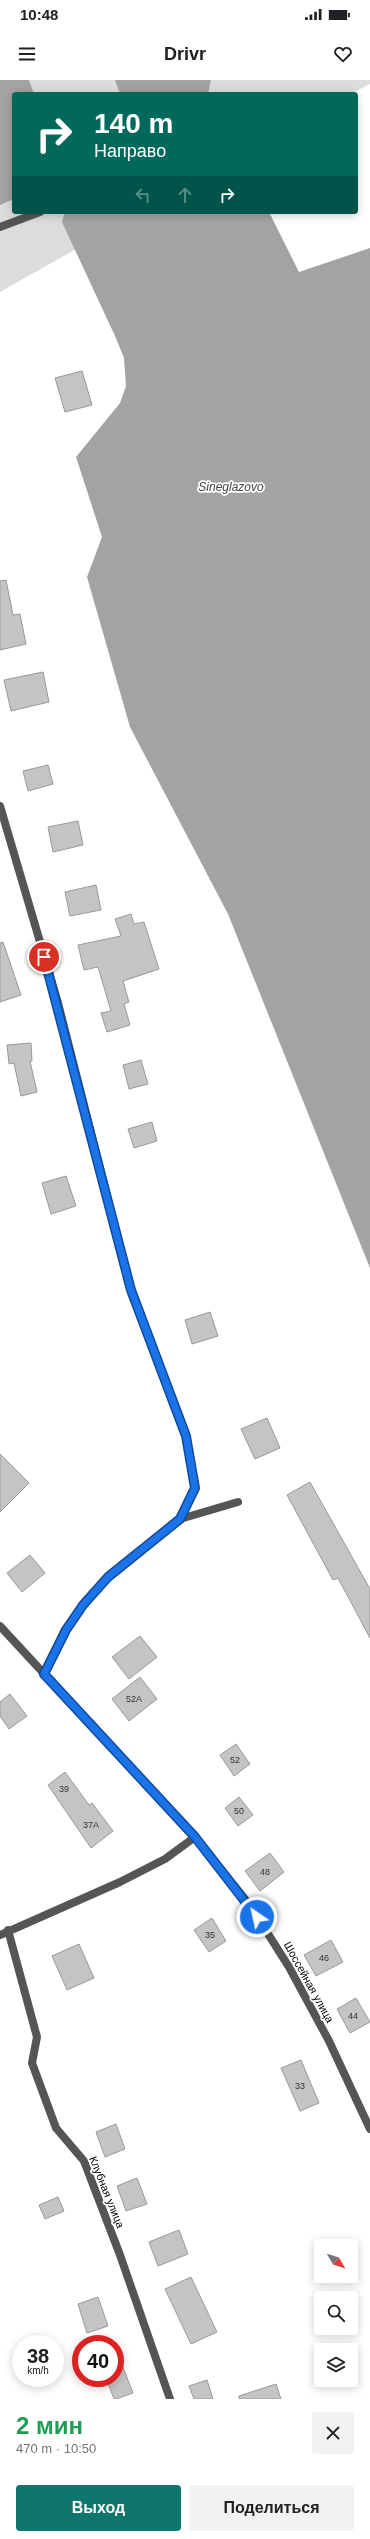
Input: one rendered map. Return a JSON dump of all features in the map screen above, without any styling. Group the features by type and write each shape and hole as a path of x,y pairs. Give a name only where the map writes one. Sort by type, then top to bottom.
{"street":[{"path":"0,227 35,214"},
{"path":"0,806 58,1003 131,1290 186,1436 195,1488 180,1519"},
{"path":"44,1674 66,1630 83,1605 108,1577 180,1519 238,1502"},
{"name":"Шоссейная улица","path":"0,1626 195,1837 250,1904 289,1967 329,2041 370,2129"},
{"path":"0,1935 8,1930 120,1882 165,1859 195,1837"},
{"name":"Клубная улица","path":"8,1930 37,2037 32,2063 56,2128 84,2160 120,2255 170,2399"}],"shaded area":[{"path":"0,80 370,80 370,84 355,92 12,92 12,214 138,214 0,292"}],"water":[{"path":"0,80 29,80 33,92 12,92 12,200 0,205"},
{"path":"115,80 211,80 208,92 119,92"},
{"name":"Sineglazovo","path":"64,214 270,214 299,272 370,248 370,1268 228,914 130,727 87,577 102,537 76,457 120,403 126,386 124,358 62,222"}],"building":[{"path":"82,371 92,405 65,412 55,378"},
{"path":"6,580 13,615 20,614 26,644 0,650 0,581"},
{"path":"43,672 49,702 11,711 4,680"},
{"path":"48,765 53,784 28,791 23,771"},
{"path":"78,821 83,845 53,852 48,827"},
{"path":"96,885 101,910 70,916 65,892"},
{"path":"131,914 134,924 144,922 159,969 123,981 129,1002 124,1004 130,1025 107,1032 101,1013 111,1011 98,967 84,970 78,945 121,936 115,919"},
{"path":"3,942 21,995 0,1002 0,943"},
{"path":"31,1043 32,1061 30,1061 37,1092 21,1096 14,1063 9,1064 7,1045"},
{"path":"141,1060 148,1084 129,1089 123,1065"},
{"path":"152,1122 157,1141 134,1148 128,1129"},
{"path":"66,1176 76,1206 51,1214 42,1183"},
{"path":"210,1312 218,1336 192,1344 185,1320"},
{"path":"267,1418 280,1448 255,1459 241,1429"},
{"path":"0,1454 29,1483 0,1512"},
{"path":"310,1482 370,1589 370,1638 338,1578 333,1580 287,1495"},
{"path":"30,1555 45,1573 22,1592 7,1573"},
{"path":"140,1636 157,1657 129,1679 112,1657"},
{"path":"140,1677 157,1699 129,1721 112,1699"},
{"path":"10,1694 27,1716 9,1729 0,1716 0,1702"},
{"path":"236,1744 250,1764 234,1776 220,1755"},
{"path":"65,1772 89,1805 92,1803 113,1831 91,1848 48,1785"},
{"path":"239,1797 253,1815 238,1826 225,1808"},
{"path":"270,1853 284,1872 260,1891 245,1871"},
{"path":"212,1918 226,1941 209,1952 194,1930"},
{"path":"331,1940 343,1962 316,1976 304,1955"},
{"path":"79,1944 94,1978 67,1990 52,1956"},
{"path":"356,1998 370,2022 350,2033 337,2009"},
{"path":"301,2060 319,2103 300,2111 281,2068"},
{"path":"116,2124 125,2149 105,2157 96,2132"},
{"path":"137,2178 147,2204 126,2211 117,2186"},
{"path":"58,2197 64,2211 45,2219 39,2205"},
{"path":"179,2230 188,2254 158,2266 149,2242"},
{"path":"191,2277 217,2332 191,2344 165,2289"},
{"path":"98,2297 108,2326 87,2333 78,2304"},
{"path":"124,2370 133,2393 114,2399 109,2387 124,2387"},
{"path":"207,2380 213,2399 194,2399 189,2386"},
{"path":"276,2384 281,2399 239,2399 239,2396"}],"route":[{"path":"44,957 58,1003 131,1290 186,1436 195,1488 180,1519 108,1577 83,1605 66,1630 44,1674 195,1837 250,1904 257,1917"}]}
